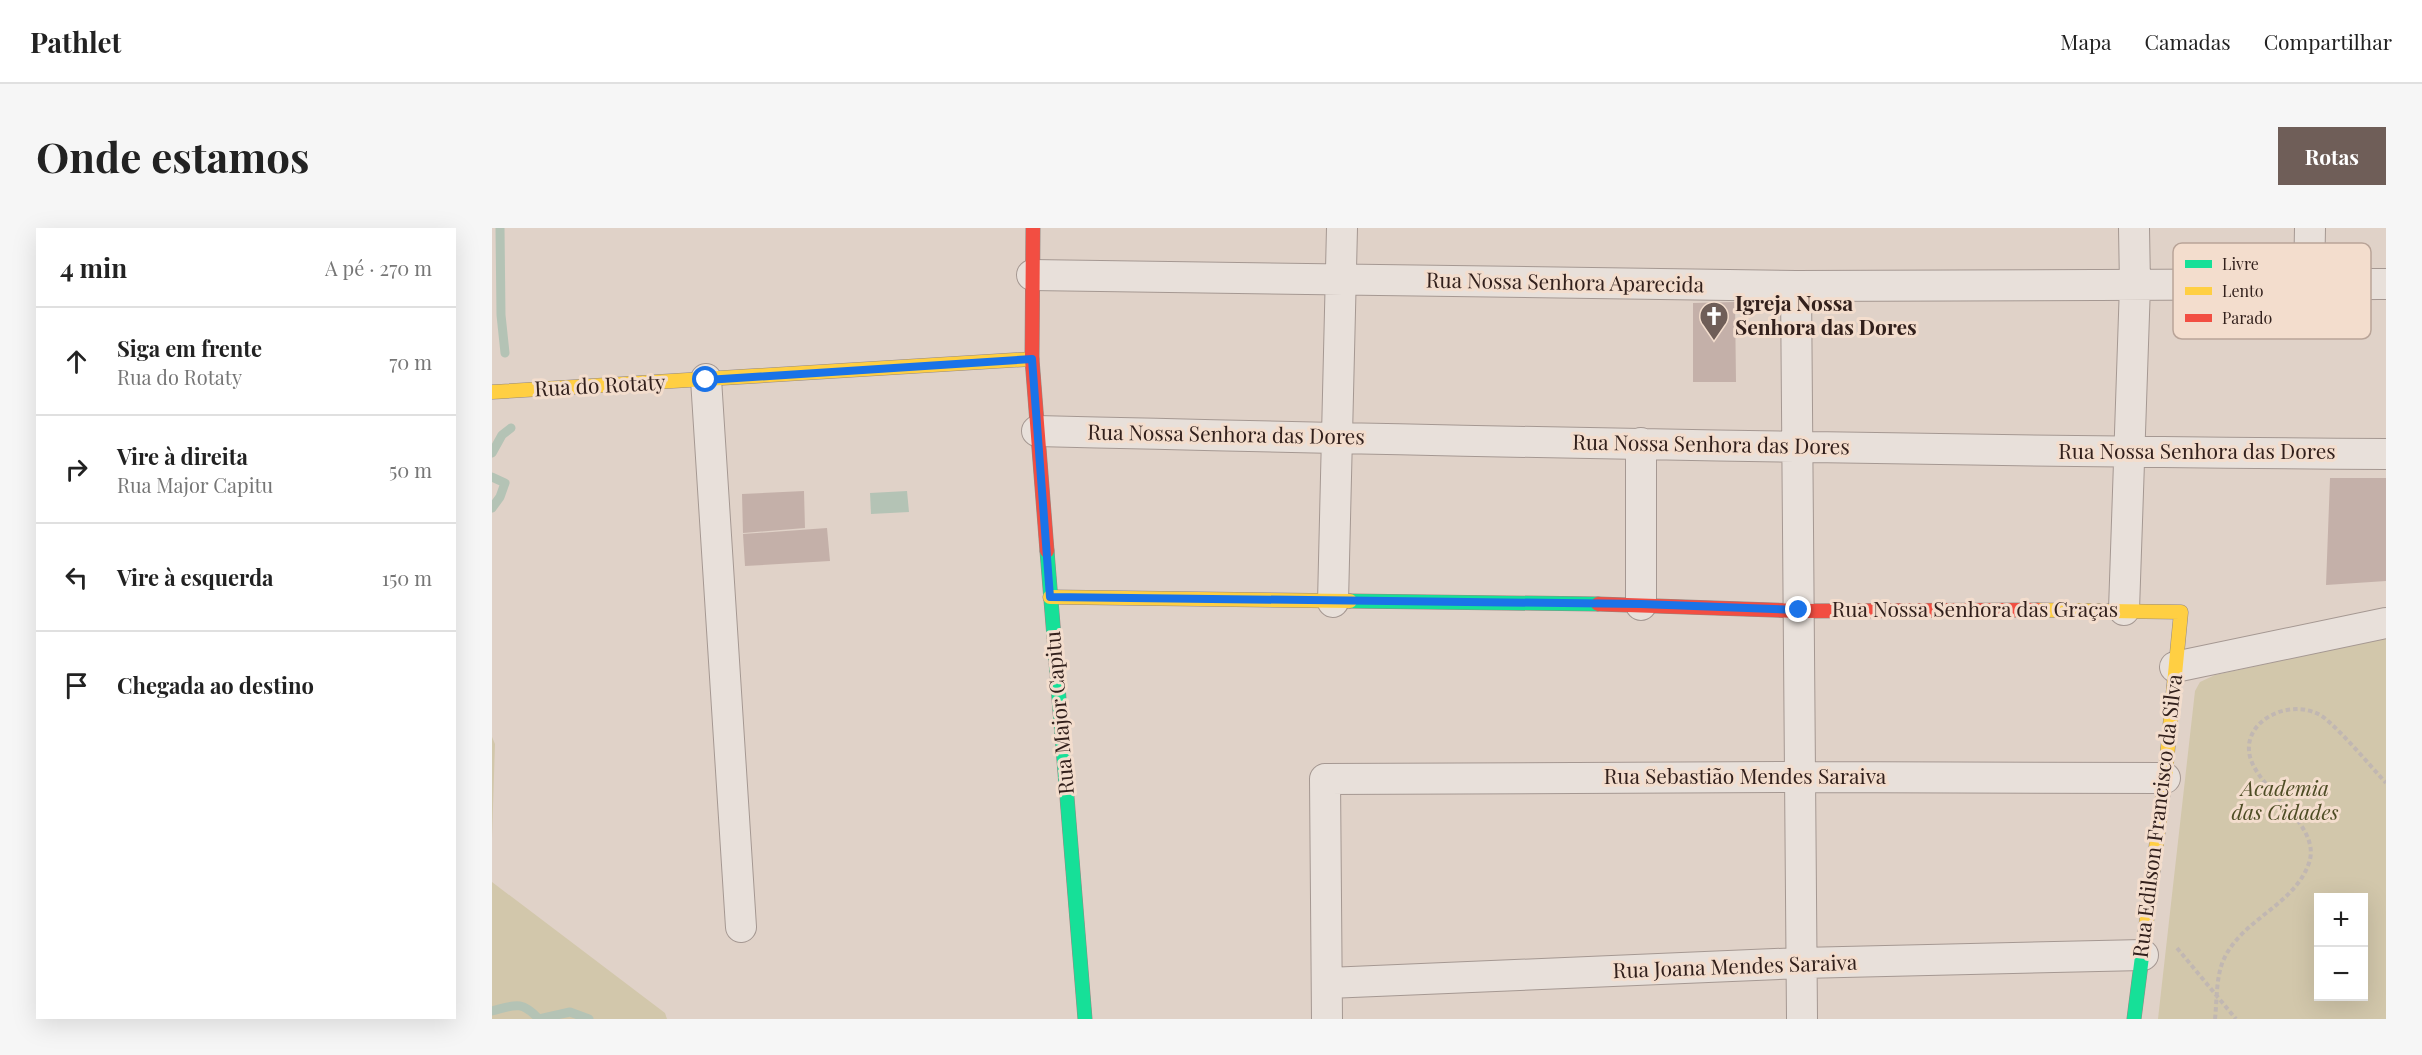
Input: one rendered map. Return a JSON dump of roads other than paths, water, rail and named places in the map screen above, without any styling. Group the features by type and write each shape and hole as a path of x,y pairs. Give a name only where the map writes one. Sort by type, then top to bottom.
{"street":[{"name":"Rua Major Capitu","path":"1033,228 1032,359 1085,1019"},
{"path":"1333,602 1342,228"},
{"path":"2124,610 2135,285 2134,228"},
{"path":"2309,243 2310,228"},
{"name":"Rua Nossa Senhora Aparecida","path":"1032,274 1796,286 2173,285"},
{"name":"Rua Nossa Senhora Aparecida","path":"2371,284 2386,284"},
{"path":"1796,286 1798,777 1802,1019"},
{"name":"Rua do Rotaty","path":"492,392 1032,359"},
{"path":"706,380 741,927"},
{"name":"Rua Nossa Senhora das Dores","path":"1037,431 1798,448 2386,454"},
{"path":"1641,443 1641,604"},
{"name":"Rua Nossa Senhora das Graças","path":"1050,597 1641,604 1799,610 2181,612"},
{"name":"Rua Edilson Francisco da Silva","path":"2133,1019 2164,778 2181,612"},
{"path":"2175,667 2386,623"},
{"name":"Rua Sebastião Mendes Saraiva","path":"1328,983 1325,780 1798,777 2164,778"},
{"name":"Rua Joana Mendes Saraiva","path":"1328,983 1801,963 2143,955"},
{"path":"1328,983 1328,1019"}],"waterway":[{"path":"500,228 501,315 505,353"},
{"path":"492,453 502,435 511,428"},
{"path":"492,477 505,483 500,497 492,508"},
{"path":"492,1011 517,1006 527,1009 539,1019 570,1012 589,1019"}],"place":[{"name":"Igreja Nossa Senhora das Dores","path":"1714,342"}],"park label":[{"name":"Academia das Cidades","path":"2285,801"}]}
